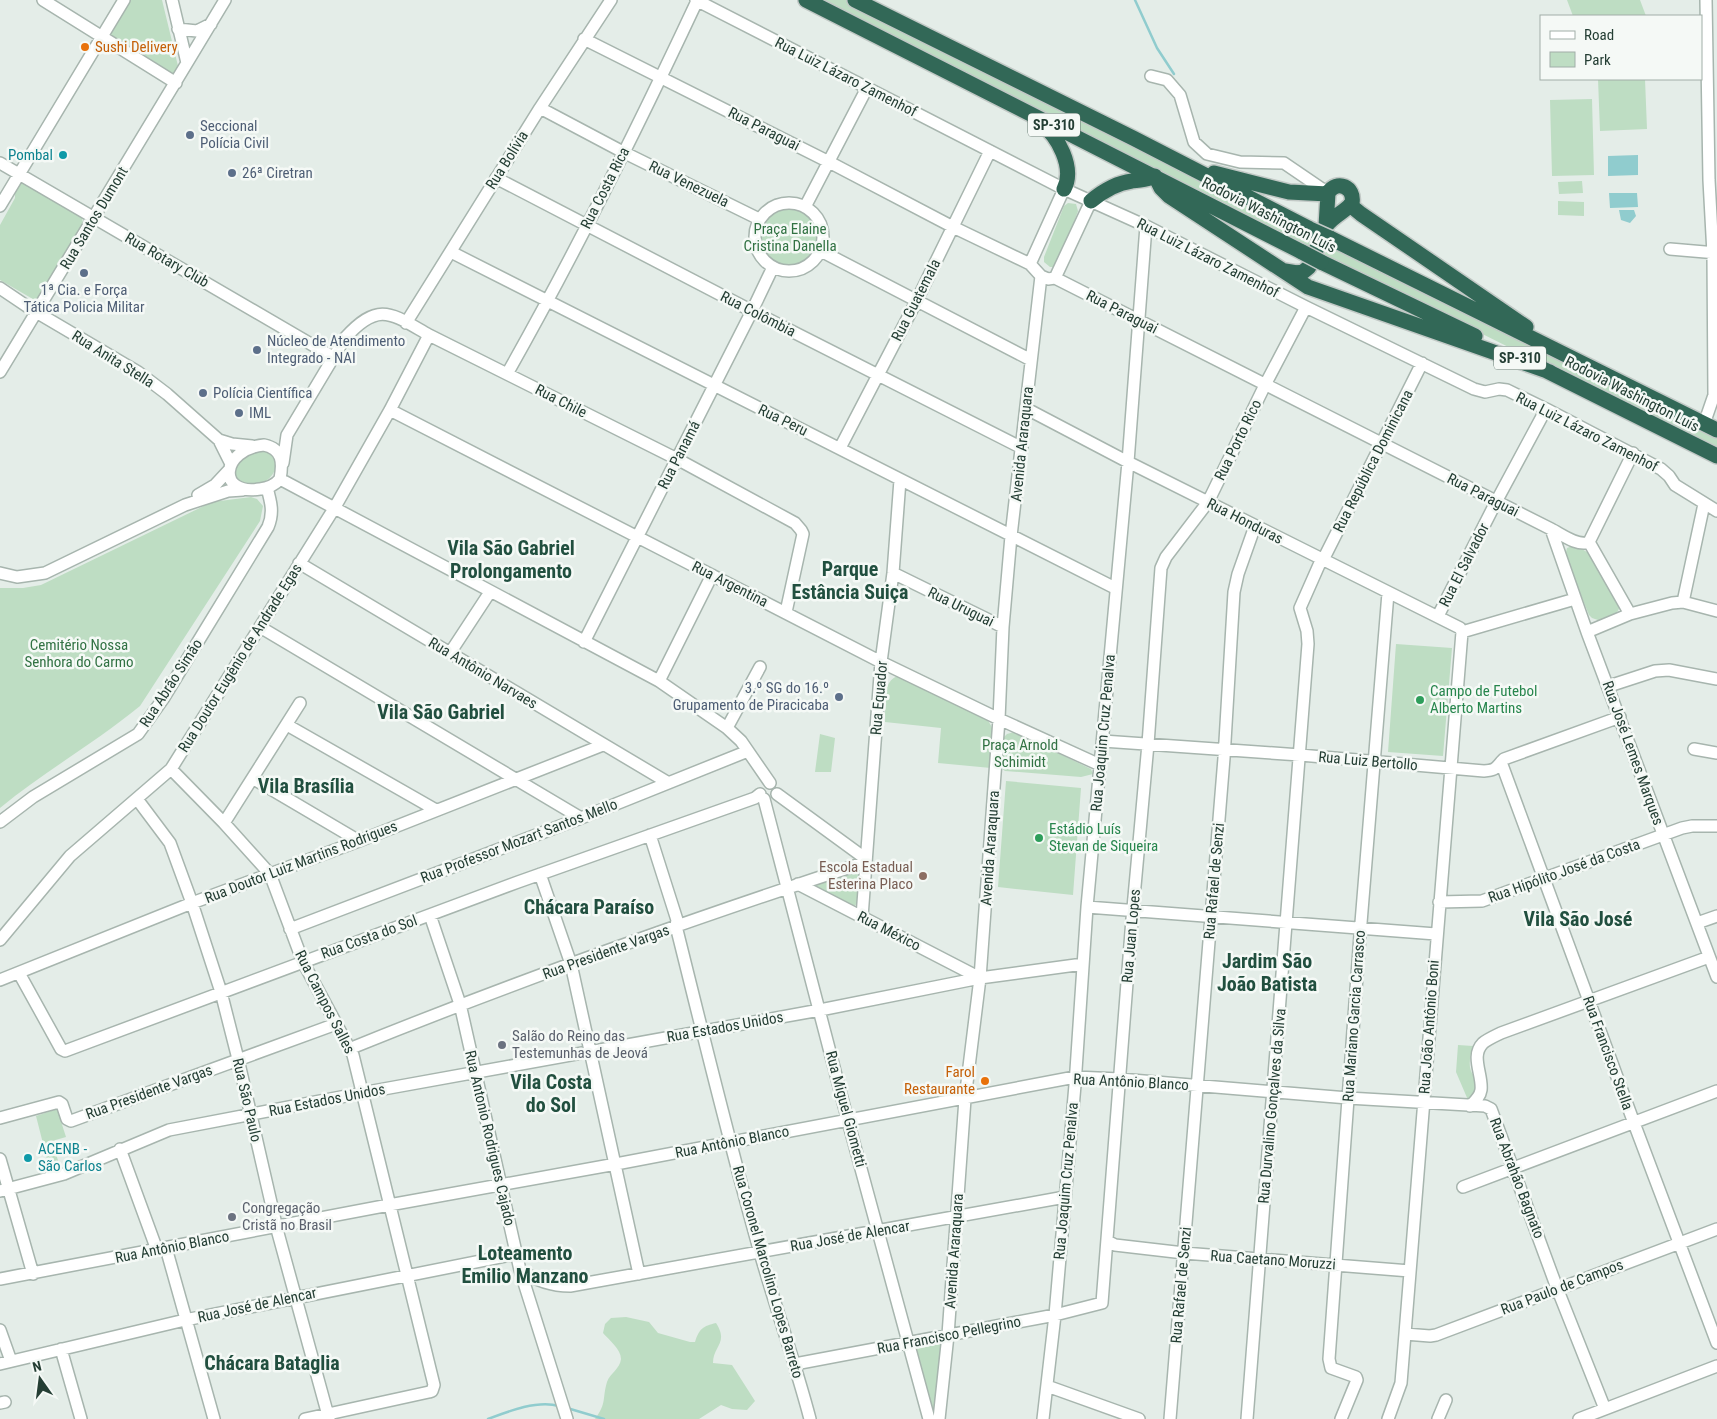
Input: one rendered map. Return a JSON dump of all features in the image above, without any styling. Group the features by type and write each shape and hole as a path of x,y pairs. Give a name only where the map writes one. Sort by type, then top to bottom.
{"highway":[{"name":"Rodovia Washington Luís","path":"806,0 1302,252 1315,264 1550,372 1717,456"},
{"name":"Rodovia Washington Luís","path":"855,0 1133,138 1310,229 1328,232 1566,355 1711,427"},
{"path":"1010,103 1044,126 1053,135 1068,171 1068,182 1064,188"},
{"path":"1133,138 1211,172 1288,192 1328,194"},
{"path":"1091,201 1117,185 1134,180 1145,181 1155,176 1161,188 1169,196 1302,284 1550,372"},
{"path":"1323,293 1314,282 1315,264 1328,232 1334,216 1350,205 1352,194 1347,187 1339,185 1331,189 1328,194 1328,232"},
{"path":"1350,205 1566,355"},
{"path":"1285,271 1302,272 1315,264"}],"street":[{"path":"43,0 176,83"},
{"path":"0,206 124,0"},
{"path":"172,0 187,63"},
{"name":"Rua Santos Dumont","path":"0,372 225,0"},
{"name":"Rua Bolívia","path":"406,323 540,108 611,0"},
{"name":"Rua Costa Rica","path":"507,374 548,300 661,77 697,0"},
{"name":"Rua Luiz Lázaro Zamenhof","path":"697,0 1064,188 1146,226 1306,307 1480,391 1507,390 1546,409 1661,469 1669,476 1674,485 1717,511"},
{"path":"1706,0 1709,134 1713,177 1715,254 1715,396 1711,427"},
{"path":"178,29 197,31 211,24"},
{"name":"Rua Paraguai","path":"584,39 953,227 1030,264 1041,276 1048,279 1055,278 1579,543 1585,544 1589,542"},
{"path":"1151,76 1167,80 1180,95 1194,142 1207,154 1240,162 1284,164 1328,194"},
{"path":"805,207 868,88"},
{"name":"Rua Venezuela","path":"540,108 623,152 759,219"},
{"path":"1709,134 1717,146"},
{"name":"Rua Guatemala","path":"840,448 917,300 990,151"},
{"name":"Rua Rotary Club","path":"0,163 333,357"},
{"name":"Rua Colômbia","path":"496,178 752,312 1022,448"},
{"path":"1030,264 1064,188"},
{"path":"1055,278 1091,201"},
{"path":"784,203 805,207 814,213 820,222 823,232 821,251 804,268 788,271 773,267 764,261 758,252 755,242 755,231 759,219 774,206 784,203"},
{"name":"Rua Joaquim Cruz Penalva","path":"1043,1419 1065,1197 1087,907 1128,462 1146,226"},
{"path":"1670,248 1715,254"},
{"path":"821,251 1031,360"},
{"name":"Rua Peru","path":"451,252 1115,588"},
{"name":"Rua Panamá","path":"584,642 715,386 773,267"},
{"name":"Avenida Araraquara","path":"939,1419 948,1335 965,1099 980,978 999,719 1003,628 1011,536 1041,276"},
{"name":"Rua Anita Stella","path":"0,288 36,312 138,372 167,394 219,440"},
{"name":"Rua Porto Rico","path":"1161,568 1166,557 1208,502 1265,385 1306,307"},
{"name":"Rua Chile","path":"287,435 345,338 366,318 376,314 393,315 676,459 795,523 803,534 786,612"},
{"name":"Rua Doutor Eugênio de Andrade Egas","path":"0,940 61,865 171,769 335,507 390,410 429,335"},
{"name":"Rua República Dominicana","path":"1322,560 1422,363"},
{"name":"Rua Honduras","path":"1027,409 1322,560 1438,616 1460,628 1462,632"},
{"name":"Rua El Salvador","path":"1438,616 1546,409"},
{"name":"Rua Argentina","path":"390,410 882,662 999,719 1100,765"},
{"path":"219,440 232,444 252,446 275,442 287,435"},
{"path":"0,573 17,577 45,573 185,505 221,493 267,488 280,479 287,435"},
{"path":"219,440 230,467 233,482 243,490"},
{"path":"264,445 270,446 279,453 283,463"},
{"path":"185,505 215,485 230,467 235,457 252,446"},
{"path":"1630,614 1589,542 1632,453"},
{"name":"Rua Miguel Giometti","path":"280,479 658,681 727,728 741,741 748,751 756,763 792,886 820,1010 848,1121 929,1419"},
{"name":"Rua Equador","path":"862,917 882,662 893,573 900,480"},
{"name":"Rua Abrão Simão","path":"0,822 32,797 138,734 163,699 268,527 272,518 272,509 267,488"},
{"path":"1683,602 1704,504"},
{"name":"Rua Rafael de Senzi","path":"1170,1419 1225,750 1234,592 1238,574 1255,526"},
{"name":"Rua José Lemes Marques","path":"1551,529 1587,632 1609,686 1717,977"},
{"name":"Rua Durvalino Gonçalves da Silva","path":"1247,1419 1308,638 1300,608 1322,560"},
{"name":"Rua Antônio Narvaes","path":"299,564 667,782"},
{"name":"Rua Juan Lopes","path":"1102,1303 1161,568"},
{"name":"Rua Uruguai","path":"893,573 1003,628"},
{"path":"658,681 712,575"},
{"path":"450,654 490,592"},
{"name":"Rua Mariano Garcia Carrasco","path":"1341,1419 1357,1380 1356,1376 1331,1368 1329,1363 1360,928 1388,593"},
{"path":"1462,632 1575,599"},
{"path":"1587,632 1630,614 1672,603 1683,602 1717,611"},
{"path":"260,627 581,818"},
{"name":"Rua João Antônio Boni","path":"1388,1419 1401,1383 1462,632"},
{"path":"727,728 760,667"},
{"path":"1609,686 1655,672 1669,670 1717,679"},
{"path":"224,823 254,779 300,703"},
{"name":"Rua Luiz Bertollo","path":"1103,741 1493,771 1504,759 1620,717"},
{"path":"287,726 436,810"},
{"name":"Rua Doutor Luiz Martins Rodrigues","path":"0,980 192,903 359,841 603,745"},
{"path":"1694,748 1717,753"},
{"name":"Rua Professor Mozart Santos Mello","path":"290,929 581,818 748,751"},
{"name":"Rua Francisco Stella","path":"1501,762 1717,1343"},
{"name":"Rua Campos Salles","path":"171,769 224,823 270,874 302,962 353,1055 407,1274 434,1385 432,1390 329,1417"},
{"path":"254,779 359,841"},
{"name":"Rua Costa do Sol","path":"18,973 61,1050 65,1051 540,874 755,798 764,791 770,800 777,794 866,860"},
{"name":"Rua São Paulo","path":"137,799 170,843 221,992 276,1227 329,1417"},
{"name":"Rua Hipólito José da Costa","path":"1439,902 1482,901 1663,835 1692,826 1717,826"},
{"name":"Rua Coronel Marcolino Lopes Barreto","path":"650,835 677,920 676,926 730,1142 760,1252 810,1419"},
{"name":"Rua Presidente Vargas","path":"350,1049 460,1004 866,860"},
{"path":"540,874 570,964 640,1274"},
{"name":"Rua México","path":"792,886 862,917 980,978"},
{"path":"1087,907 1436,934"},
{"name":"Rua Antonio Rodrigues Cajado","path":"430,915 460,1004 520,1270 567,1419"},
{"path":"1696,923 1717,916"},
{"name":"Rua Abrahão Bagnato","path":"1470,1106 1478,1098 1481,1089 1477,1060 1479,1049 1483,1043 1501,1033 1709,957"},
{"name":"Rua Estados Unidos","path":"4,1190 64,1174 169,1130 362,1092 820,1010 980,978 1083,964"},
{"name":"Rua Presidente Vargas","path":"0,1118 59,1102 62,1104 67,1119 71,1121 336,1024"},
{"name":"Rua Antônio Blanco","path":"0,1279 389,1204 616,1164 1075,1077 1470,1106"},
{"path":"1463,1187 1717,1091"},
{"name":"Rua Abrahão Bagnato","path":"1470,1106 1485,1106 1491,1109 1557,1288 1605,1409"},
{"path":"120,1149 162,1249 186,1320 214,1419"},
{"path":"0,1159 4,1190 33,1274"},
{"name":"Rua José de Alencar","path":"520,1270 537,1280 558,1286 570,1286 1065,1197"},
{"name":"Rua Paulo de Campos","path":"1405,1334 1436,1335 1717,1229"},
{"name":"Rua Caetano Moruzzi","path":"1107,1242 1115,1245 1184,1253 1410,1270"},
{"name":"Rua José de Alencar","path":"5,1363 186,1320 407,1274 516,1254"},
{"name":"Rua Francisco Pellegrino","path":"795,1364 1054,1315 1102,1303"},
{"path":"0,1330 5,1363"},
{"path":"60,1349 80,1419"},
{"path":"1579,1419 1717,1366"},
{"path":"1047,1386 1140,1419"},
{"path":"1438,1419 1446,1400"},
{"path":"305,1419 329,1417"}],"green space":[{"path":"130,0 162,0 178,66 175,73 172,74 111,36 111,31"},
{"path":"813,0 846,0 1315,234 1308,247"},
{"path":"1567,0 1640,0 1646,15 1573,15"},
{"path":"1598,80 1645,80 1647,129 1600,131"},
{"path":"1592,99 1594,175 1552,176 1550,100"},
{"path":"1582,181 1583,193 1559,194 1558,182"},
{"path":"24,182 82,218 83,223 38,302 0,280 0,225 15,198 15,189 20,183"},
{"path":"1558,201 1584,202 1584,216 1558,215"},
{"path":"1068,203 1076,204 1078,211 1059,264 1055,267 1050,267 1044,262 1044,257 1064,206"},
{"name":"Praça Elaine Cristina Danella","path":"790,209 801,211 814,222 819,238 817,249 806,262 790,267 779,265 766,254 761,238 763,227 774,214"},
{"path":"1331,242 1717,435 1717,451 1324,255"},
{"path":"262,450 270,452 278,461 276,468 266,481 255,485 242,484 235,477 234,466 245,455"},
{"name":"Cemitério Nossa Senhora do Carmo","path":"251,497 257,499 263,506 260,521 140,706 0,808 0,588 23,588 41,585 212,502"},
{"path":"1575,545 1592,555 1620,602 1617,613 1611,617 1601,621 1589,615 1565,556 1567,548"},
{"name":"Campo de Futebol Alberto Martins","path":"1396,644 1452,648 1443,756 1388,752"},
{"path":"898,676 985,718 992,728 993,734 991,768 938,763 941,728 885,722 885,696 889,683"},
{"name":"Praça Arnold Schimidt","path":"1014,732 1091,769 1093,774 1081,777 1005,771 1000,767 1003,738 1007,734"},
{"path":"820,734 835,738 831,772 815,772"},
{"name":"Estádio Luís Stevan de Siqueira","path":"1006,781 1081,788 1073,895 998,887"},
{"path":"859,868 861,871 858,903 854,906 811,884"},
{"path":"1458,1045 1473,1046 1470,1068 1479,1084 1471,1099 1468,1100 1456,1072"},
{"path":"57,1109 66,1137 52,1141 60,1167 50,1171 36,1116"},
{"path":"626,1317 649,1322 658,1333 690,1342 695,1342 702,1329 716,1323 720,1330 721,1340 713,1363 732,1365 755,1401 747,1410 732,1409 721,1405 699,1419 595,1419 603,1405 607,1382 619,1366 621,1359 617,1348 603,1333 605,1324 611,1318"},
{"path":"940,1341 941,1343 933,1413 915,1346"}],"water":[{"path":"1638,155 1638,175 1608,176 1608,156"},
{"path":"1609,193 1637,193 1638,207 1610,208"},
{"path":"1619,210 1634,210 1636,216 1630,223 1621,220"}],"waterway":[{"path":"1135,0 1157,48 1174,74"},
{"path":"488,1419 532,1405 559,1406"},
{"path":"567,1408 604,1419"}],"place":[{"name":"Sushi Delivery","path":"85,47"},
{"name":"Seccional Polícia Civil","path":"190,135"},
{"name":"Pombal","path":"63,155"},
{"name":"26ª Ciretran","path":"232,173"},
{"name":"1ª Cia. e Força Tática Policia Militar","path":"84,273"},
{"name":"Núcleo de Atendimento Integrado - NAI","path":"257,350"},
{"name":"Polícia Científica","path":"203,393"},
{"name":"IML","path":"239,413"},
{"name":"3.º SG do 16.º Grupamento de Piracicaba","path":"839,697"},
{"name":"Campo de Futebol Alberto Martins","path":"1420,700"},
{"name":"Estádio Luís Stevan de Siqueira","path":"1039,838"},
{"name":"Escola Estadual Esterina Placo","path":"923,876"},
{"name":"Salão do Reino das Testemunhas de Jeová","path":"502,1045"},
{"name":"Farol Restaurante","path":"985,1081"},
{"name":"ACENB - São Carlos","path":"28,1158"},
{"name":"Congregação Cristã no Brasil","path":"232,1217"}],"district":[{"name":"Vila São Gabriel Prolongamento","path":"511,560"},
{"name":"Parque Estância Suiça","path":"850,580"},
{"name":"Vila São Gabriel","path":"441,712"},
{"name":"Vila Brasília","path":"306,786"},
{"name":"Chácara Paraíso","path":"589,907"},
{"name":"Vila São José","path":"1578,919"},
{"name":"Jardim São João Batista","path":"1267,972"},
{"name":"Vila Costa do Sol","path":"551,1094"},
{"name":"Loteamento Emilio Manzano","path":"525,1264"},
{"name":"Chácara Bataglia","path":"272,1363"}]}
